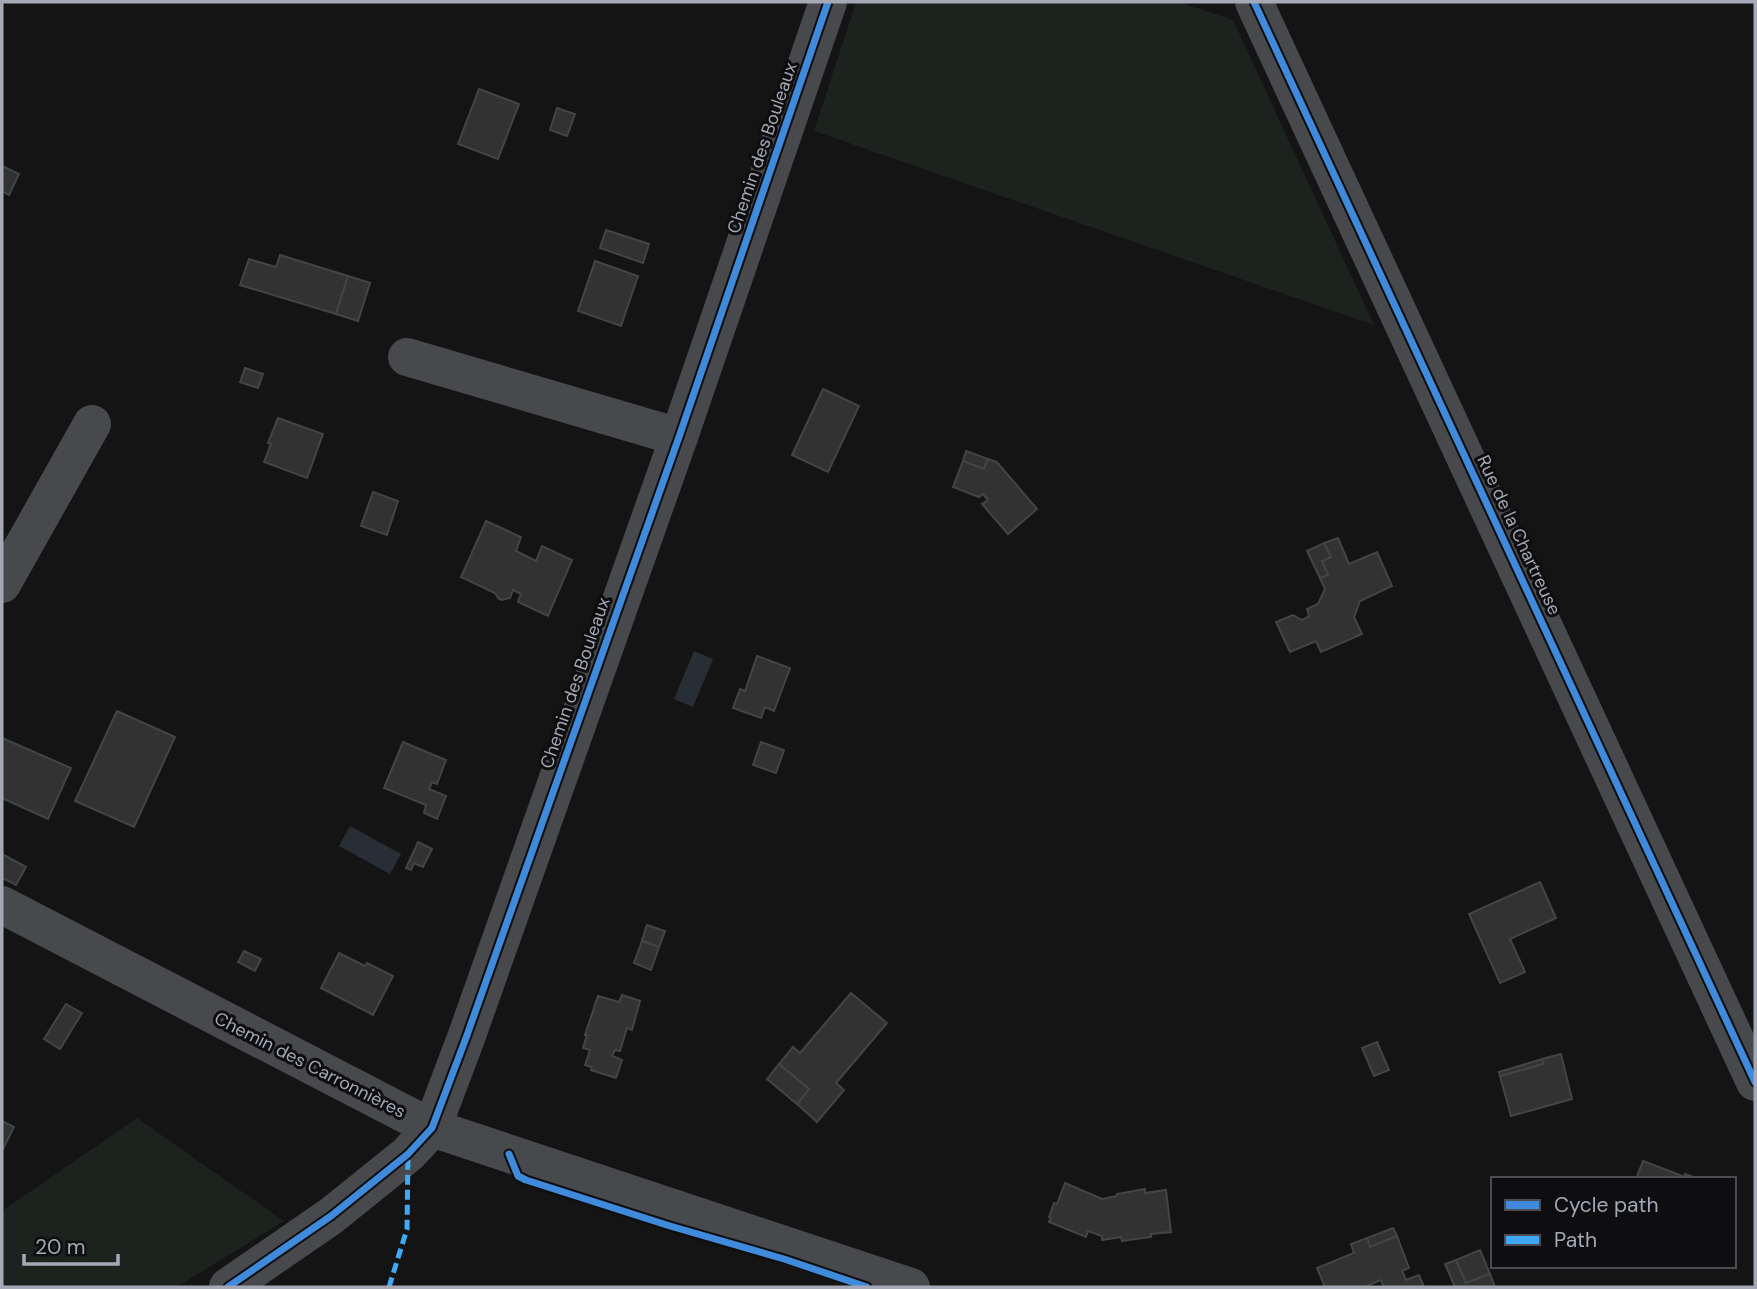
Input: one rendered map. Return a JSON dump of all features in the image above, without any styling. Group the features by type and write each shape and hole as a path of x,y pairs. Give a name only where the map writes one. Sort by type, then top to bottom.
{"street":[{"name":"Chemin des Bouleaux","path":"228,1287 331,1216 408,1154 432,1128 679,438 828,2"},
{"name":"Rue de la Chartreuse","path":"1254,2 1755,1082"},
{"path":"407,357 679,438"},
{"path":"2,584 92,424"},
{"name":"Chemin des Carronnières","path":"2,905 432,1128 911,1287"}],"shaded area":[{"path":"856,2 1179,2 1233,20 1374,325 814,131"},
{"path":"694,651 713,659 693,707 674,699"},
{"path":"350,826 401,854 390,874 339,846"},
{"path":"137,1118 284,1221 177,1287 2,1287 2,1211"}],"building":[{"path":"479,89 519,104 498,159 458,144"},
{"path":"557,108 575,114 567,136 550,130"},
{"path":"2,166 19,174 9,195 2,191"},
{"path":"606,230 649,244 643,263 600,248"},
{"path":"280,255 348,276 336,314 240,285 249,259 276,267"},
{"path":"595,261 638,276 621,326 578,311"},
{"path":"348,276 370,283 358,321 336,314"},
{"path":"245,368 263,374 258,388 240,382"},
{"path":"823,389 859,406 828,472 792,455"},
{"path":"278,418 323,434 307,478 264,462"},
{"path":"966,451 988,459 984,469 963,461"},
{"path":"988,459 997,462 1037,509 1008,534 982,504 988,500 983,494 979,497 953,487 963,461 984,469"},
{"path":"373,492 398,501 387,535 361,526"},
{"path":"486,521 521,537 516,551 536,561 542,546 572,560 548,616 518,602 521,594 513,590 510,598 502,600 495,593 461,577"},
{"path":"1338,538 1349,564 1377,552 1392,586 1360,601 1354,617 1362,634 1321,652 1316,641 1290,652 1276,622 1293,615 1302,620 1309,616 1307,609 1318,604 1325,589 1320,578 1328,575 1322,561 1331,557 1324,543"},
{"path":"1324,543 1331,557 1322,561 1328,575 1320,578 1307,551"},
{"path":"757,656 790,668 774,711 765,707 761,718 733,708 740,689 745,691"},
{"path":"117,711 175,737 134,827 75,801"},
{"path":"2,738 71,768 48,819 2,798"},
{"path":"403,742 446,760 437,784 432,782 429,789 446,796 437,819 424,813 426,805 384,788"},
{"path":"761,742 784,750 776,773 753,765"},
{"path":"418,842 432,849 423,867 414,863 411,870 406,868"},
{"path":"2,854 26,867 16,885 2,878"},
{"path":"1540,882 1556,918 1510,939 1525,972 1500,983 1469,914"},
{"path":"647,925 665,931 659,947 642,940"},
{"path":"642,941 659,947 651,970 634,963"},
{"path":"244,951 261,959 255,971 238,962"},
{"path":"339,953 393,976 373,1015 321,988"},
{"path":"851,993 887,1023 836,1083 844,1090 817,1122 797,1104 809,1089 779,1064 793,1047 800,1053"},
{"path":"622,995 640,1001 632,1030 627,1028 620,1051 615,1050 612,1056 622,1060 616,1078 591,1070 592,1067 585,1065 590,1050 583,1048 598,996 619,1002"},
{"path":"66,1004 82,1013 60,1049 44,1039"},
{"path":"1377,1042 1389,1070 1374,1076 1362,1048"},
{"path":"1561,1054 1572,1099 1511,1116 1500,1076 1543,1064 1542,1059"},
{"path":"1542,1059 1543,1064 1500,1076 1499,1072"},
{"path":"779,1064 809,1089 797,1104 767,1079"},
{"path":"2,1121 14,1127 2,1151"},
{"path":"1643,1161 1685,1177 1637,1177"},
{"path":"1065,1183 1102,1199 1145,1189 1145,1193 1166,1190 1171,1232 1122,1241 1121,1237 1102,1240 1102,1236 1088,1231 1086,1237 1049,1222 1054,1203 1057,1204"},
{"path":"1393,1228 1397,1236 1370,1247 1367,1238"},
{"path":"1397,1236 1409,1268 1402,1271 1406,1280 1419,1275 1424,1287 1384,1287 1381,1280 1364,1287 1325,1287 1317,1268 1354,1253 1351,1244 1367,1238 1370,1247"},
{"path":"1480,1250 1490,1274 1466,1283 1456,1260"},
{"path":"1456,1260 1466,1283 1490,1274 1495,1287 1455,1287 1445,1264"}],"marked path":[{"path":"389,1287 407,1229 408,1154"}],"cycle path":[{"path":"228,1287 331,1216 408,1154 432,1128 679,437 828,2"},
{"path":"1254,2 1755,1082"},
{"path":"509,1154 518,1176 526,1180 867,1287"}]}
